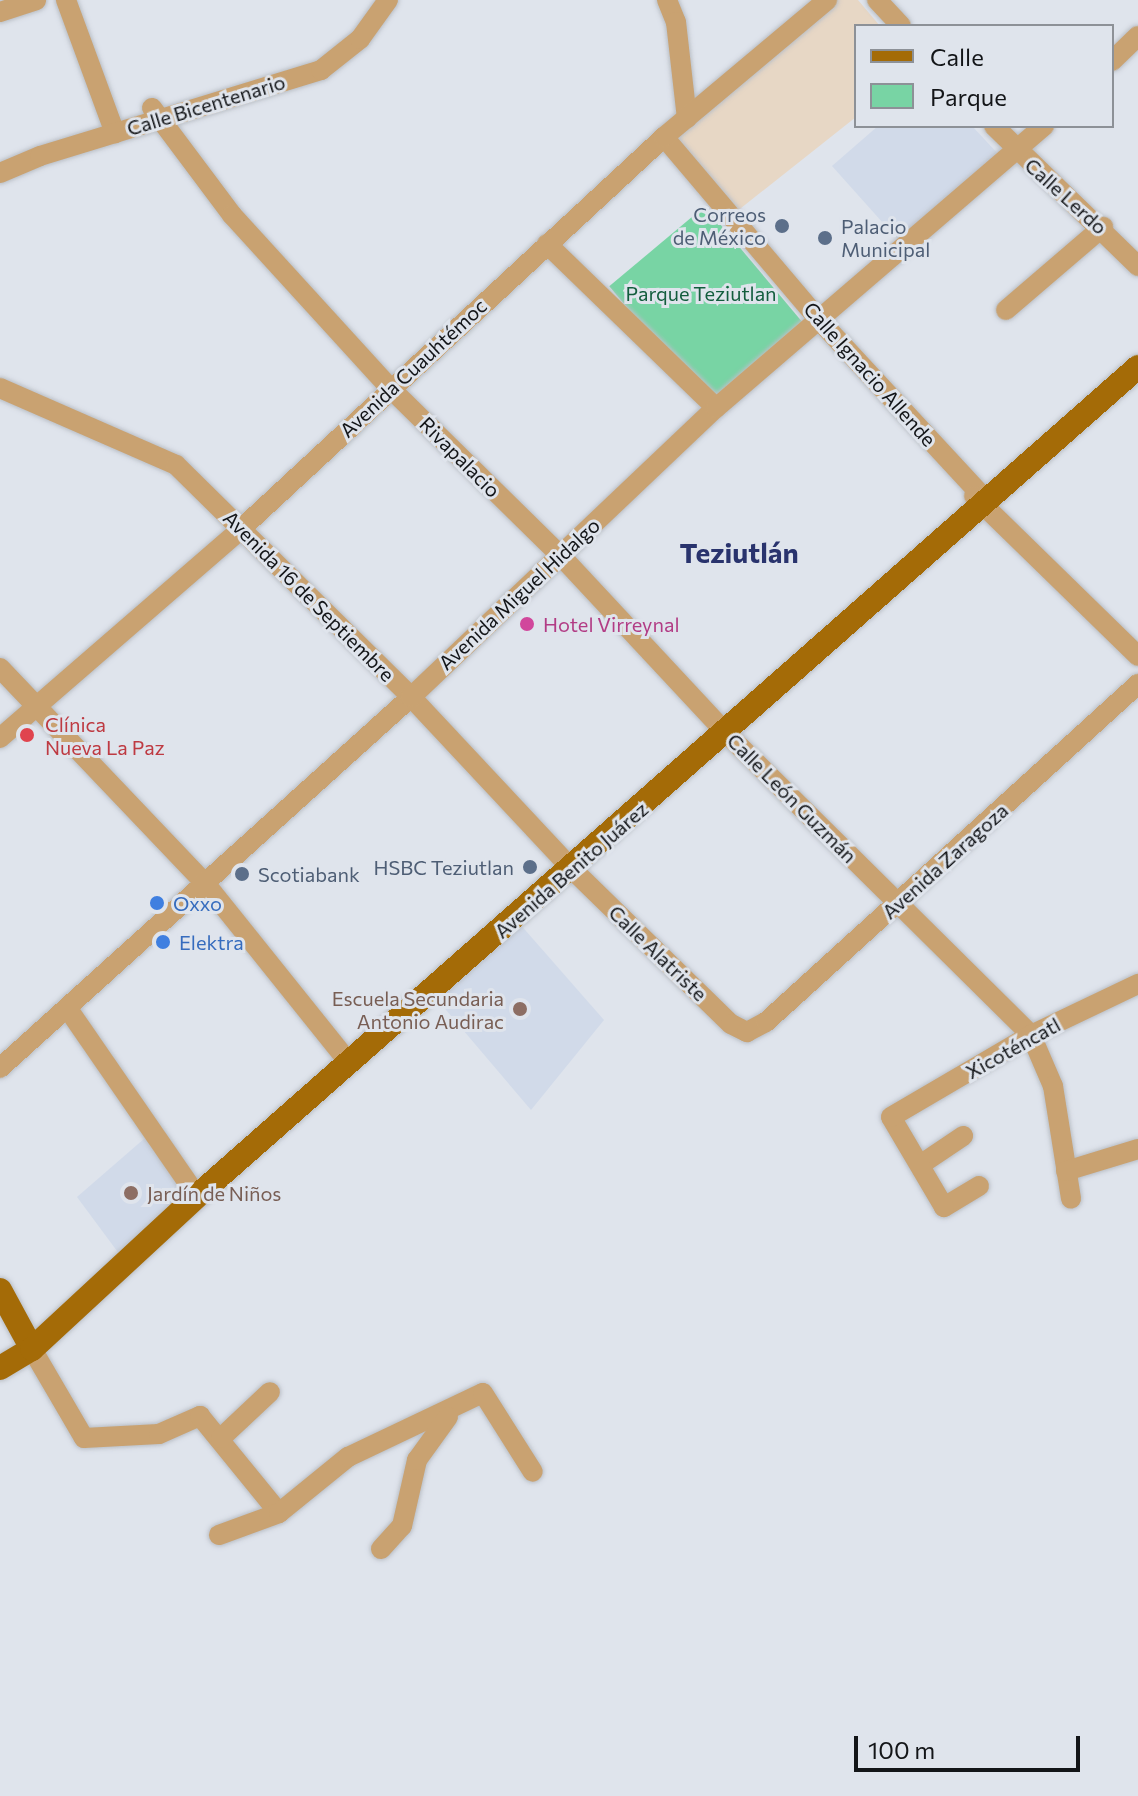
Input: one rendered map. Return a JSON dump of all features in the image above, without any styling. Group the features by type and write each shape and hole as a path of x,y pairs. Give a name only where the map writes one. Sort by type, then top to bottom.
{"main road":[{"name":"Avenida Benito Juárez","path":"0,1368 32,1349 197,1196 727,734 983,501 1138,367"},
{"path":"0,1290 32,1349"}],"street":[{"path":"0,12 36,0"},
{"path":"66,0 113,129"},
{"name":"Calle Bicentenario","path":"0,173 156,112 296,69 344,44 373,0"},
{"name":"Calle Bicentenario","path":"156,112 321,70 360,39 388,0"},
{"path":"667,0 676,22 687,118"},
{"name":"Avenida Cuauhtémoc","path":"0,738 241,529 664,137 827,0"},
{"path":"877,0 899,24"},
{"path":"1114,59 1138,36"},
{"name":"Rivapalacio","path":"156,112 232,215 390,388 560,555"},
{"name":"Calle Lerdo","path":"996,128 1017,151 1103,227 1138,266"},
{"name":"Avenida Miguel Hidalgo","path":"0,1068 411,697 716,408 819,323 1042,128"},
{"name":"Calle Bicentenario","path":"0,161 113,129"},
{"name":"Calle Ignacio Allende","path":"664,137 819,323 983,501"},
{"path":"1006,310 1103,227"},
{"path":"547,244 716,408"},
{"name":"Avenida 16 de Septiembre","path":"0,388 176,465 411,697 572,869"},
{"path":"983,501 1138,656"},
{"name":"Calle León Guzmán","path":"560,555 727,734 1031,1035"},
{"path":"0,668 205,883 349,1063"},
{"name":"Avenida Zaragoza","path":"747,1032 766,1022 1138,684"},
{"name":"Calle Alatriste","path":"572,869 731,1024 747,1032"},
{"name":"Xicoténcatl","path":"920,1165 891,1117 1031,1035 1138,984"},
{"path":"68,1009 197,1196"},
{"path":"1031,1035 1053,1086 1071,1199"},
{"path":"963,1136 920,1165 944,1207 979,1186"},
{"path":"1067,1174 1138,1152"},
{"path":"32,1349 84,1438 159,1434 200,1416 279,1513"},
{"path":"221,1438 270,1392"},
{"path":"219,1535 279,1513 348,1457 454,1411 483,1393 533,1472"},
{"path":"381,1549 402,1526 417,1460 435,1428 454,1411"}],"shaded area":[{"path":"837,0 858,0 878,24 854,24 854,119 736,212 675,138"},
{"path":"876,128 974,128 1001,157 900,242 832,166"},
{"name":"Escuela Secundaria Antonio Audirac","path":"519,923 604,1020 531,1110 435,997"},
{"name":"Jardín de Niños","path":"145,1138 181,1189 177,1202 120,1255 77,1197"}],"green space":[{"name":"Parque Teziutlan","path":"705,206 803,322 707,403 609,286"}],"place":[{"name":"Correos de México","path":"782,226"},
{"name":"Palacio Municipal","path":"825,238"},
{"name":"Hotel Virreynal","path":"527,624"},
{"name":"Clínica Nueva La Paz","path":"27,735"},
{"name":"HSBC Teziutlan","path":"530,867"},
{"name":"Scotiabank","path":"242,874"},
{"name":"Oxxo","path":"157,903"},
{"name":"Elektra","path":"163,942"},
{"name":"Escuela Secundaria Antonio Audirac","path":"520,1009"},
{"name":"Jardín de Niños","path":"131,1193"}],"district":[{"name":"Teziutlán","path":"739,552"}]}
